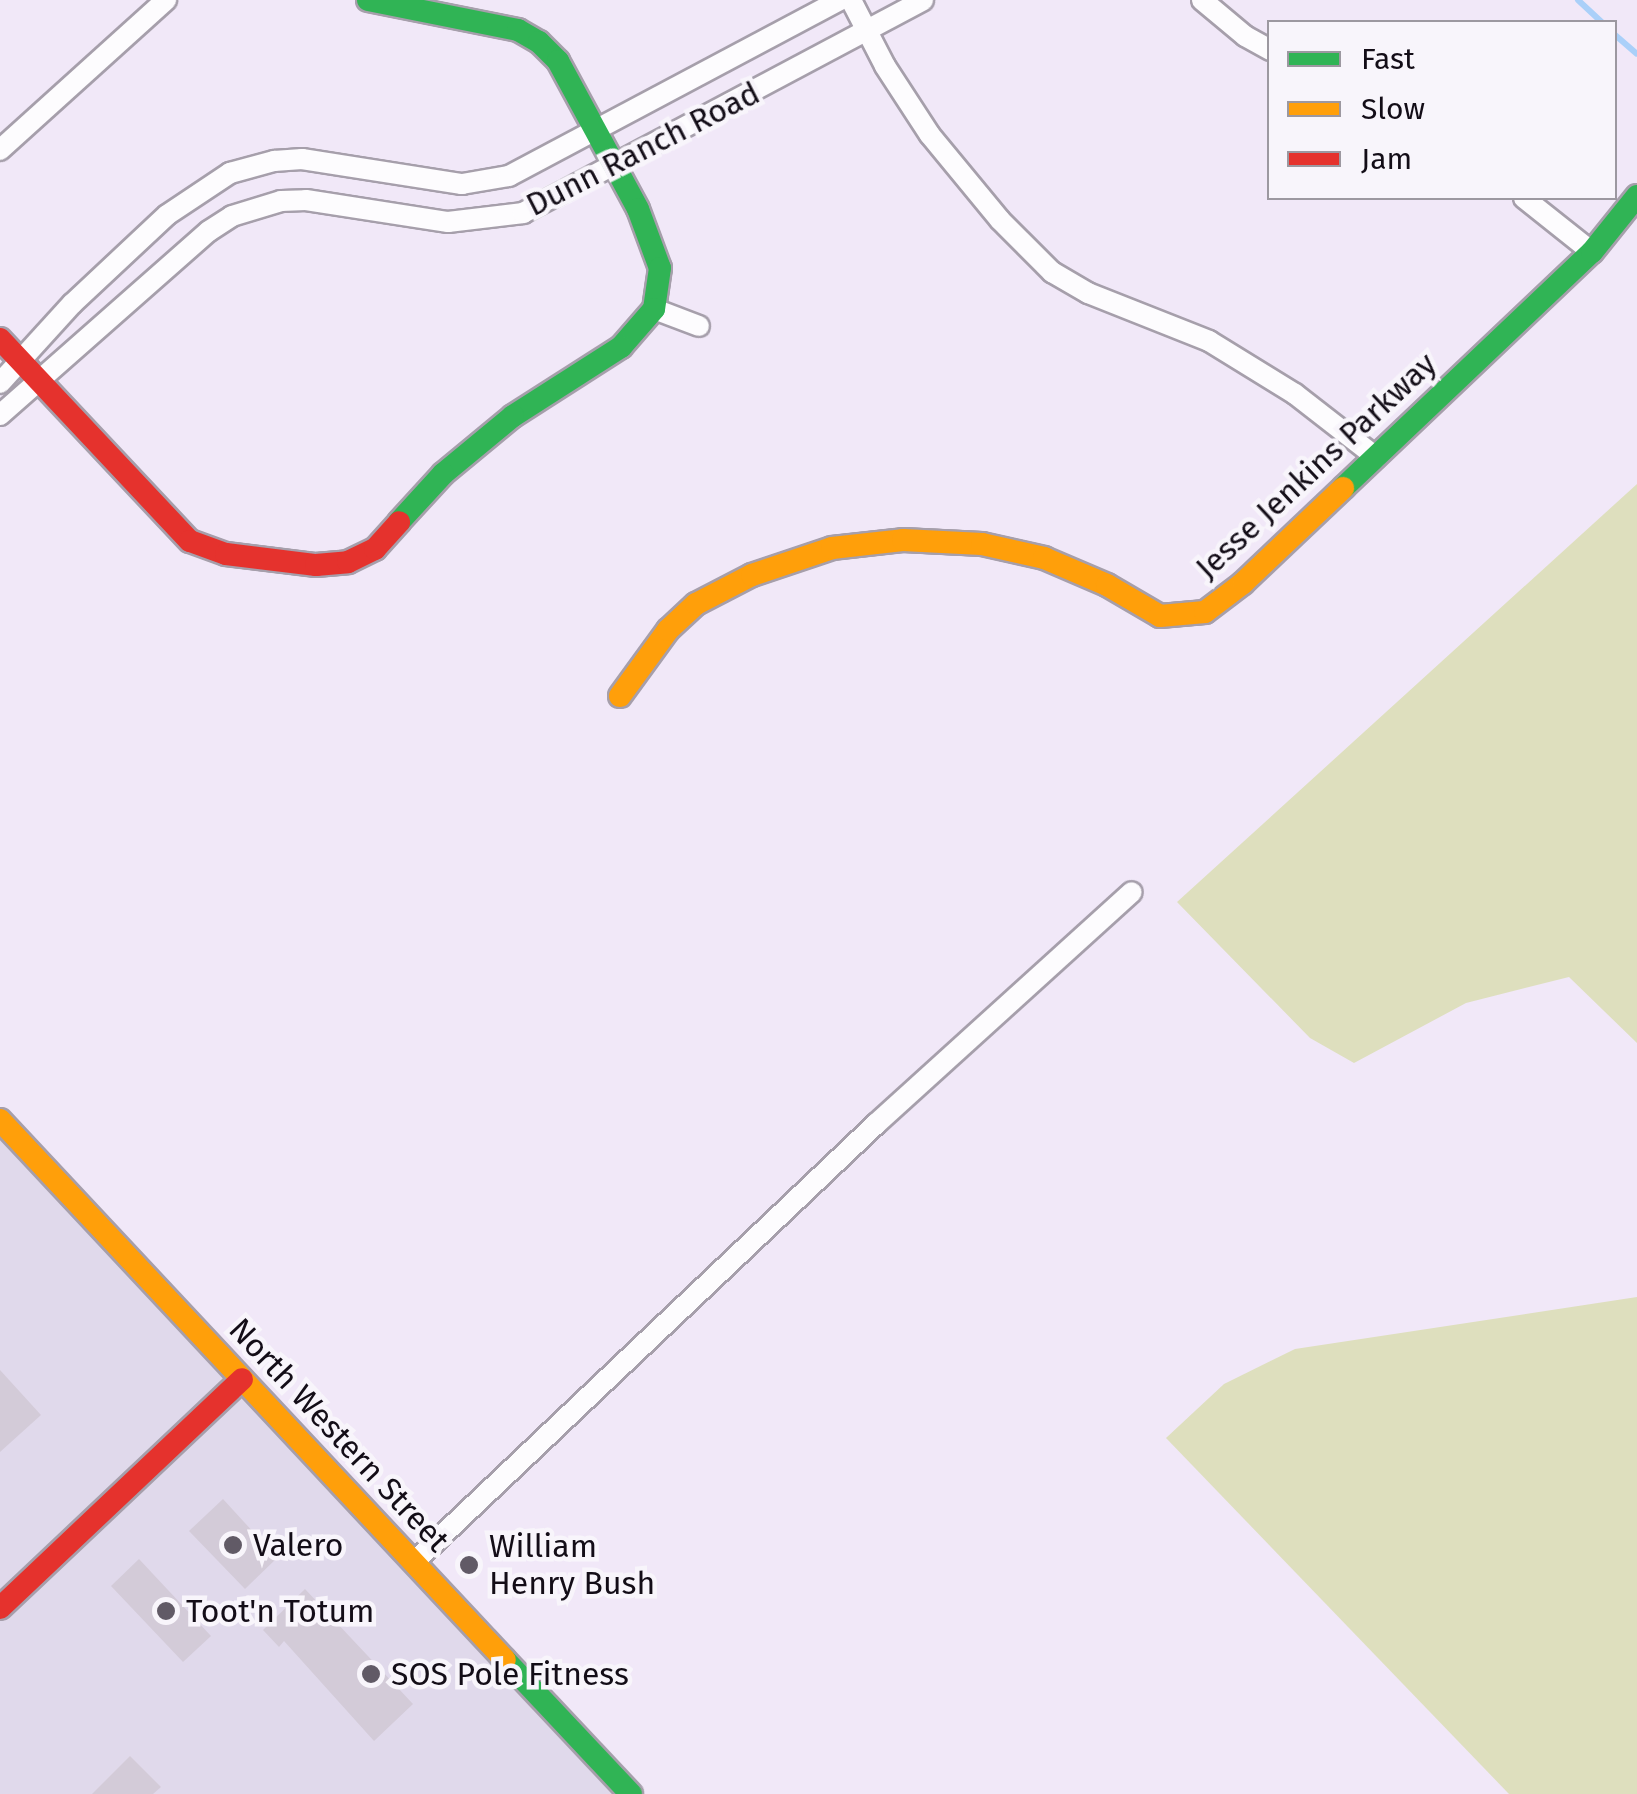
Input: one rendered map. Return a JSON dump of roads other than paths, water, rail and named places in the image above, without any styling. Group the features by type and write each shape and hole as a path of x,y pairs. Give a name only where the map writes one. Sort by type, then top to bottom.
{"street":[{"path":"0,150 166,0"},
{"path":"0,339 190,542 226,554 329,565 375,549 444,474 556,385 621,347 654,308 660,288 656,248 558,62 527,34 368,0"},
{"name":"Dunn Ranch Road","path":"0,414 209,231 251,208 281,201 331,202 448,222 490,220 523,213 605,150 840,0"},
{"path":"852,0 885,66 930,135 1000,220 1052,272 1088,293 1208,341 1295,394 1376,457"},
{"name":"Dunn Ranch Road","path":"0,383 167,216 230,173 274,160 302,159 462,184 509,176 605,150 868,30 923,0"},
{"path":"1202,0 1245,36 1267,48"},
{"name":"Jesse Jenkins Parkway","path":"620,696 668,630 696,604 766,570 832,548 902,540 997,546 1060,564 1160,616 1205,612 1243,583 1592,252 1637,196"},
{"path":"1527,200 1592,252"},
{"path":"654,308 699,326"},
{"path":"414,1562 876,1124 1132,892"},
{"name":"North Western Street","path":"0,1120 632,1794"},
{"path":"0,1608 242,1379"}],"waterway":[{"path":"1578,0 1600,20"},
{"path":"1617,37 1637,54"}],"place":[{"name":"Valero","path":"233,1545"},
{"name":"William Henry Bush","path":"469,1565"},
{"name":"Toot'n Totum","path":"166,1611"},
{"name":"SOS Pole Fitness","path":"371,1674"}]}
